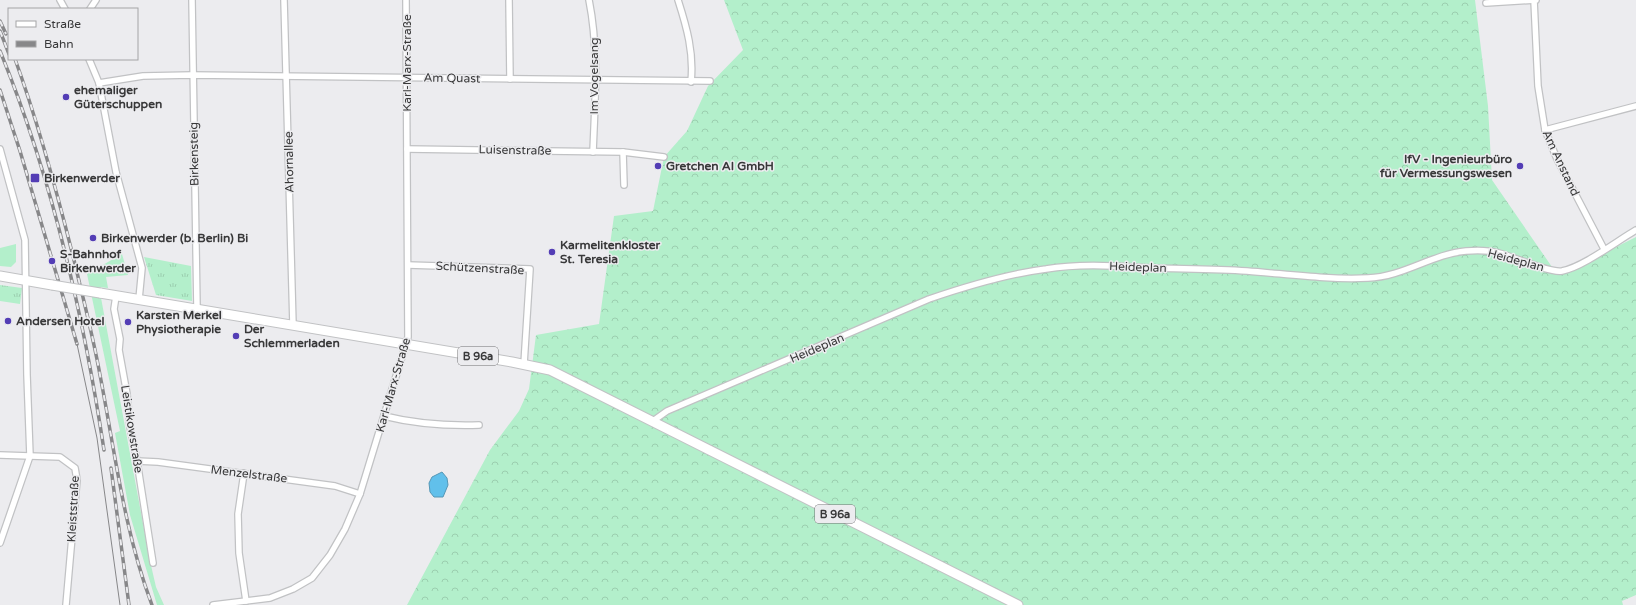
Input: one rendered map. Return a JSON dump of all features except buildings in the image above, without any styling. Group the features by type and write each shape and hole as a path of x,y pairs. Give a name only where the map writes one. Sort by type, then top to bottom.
{"main road":[{"name":"B 96a","path":"0,276 197,308 524,364 550,370 1018,605"}],"street":[{"name":"Birkensteig","path":"192,0 192,75 197,308"},
{"name":"Ahornallee","path":"284,0 293,325"},
{"name":"Karl-Marx-Straße","path":"213,605 270,598 293,589 312,578 330,555 345,529 360,494 408,337 406,0"},
{"path":"509,0 510,79"},
{"name":"Im Vogelsang","path":"589,0 594,26 596,80 593,152"},
{"path":"678,0 688,32 693,62 691,82"},
{"path":"1486,3 1535,0"},
{"name":"Am Anstand","path":"1535,0 1539,94 1545,130 1557,159 1604,249"},
{"path":"89,60 99,83 116,172 142,268 139,299"},
{"name":"Am Quast","path":"99,83 144,76 192,75 710,82"},
{"path":"1545,130 1636,106"},
{"name":"Luisenstraße","path":"407,149 623,152 664,157"},
{"path":"0,151 25,240 26,375 30,456 0,543"},
{"path":"623,152 624,185"},
{"name":"Heideplan","path":"653,421 667,411 929,299 971,286 1023,273 1065,267 1100,265 1246,271 1349,279 1371,278 1390,275 1410,269 1449,254 1476,251 1499,253 1551,270 1561,271 1604,249 1636,230"},
{"name":"Schützenstraße","path":"408,264 530,269 524,364"},
{"name":"Leistikowstraße","path":"116,296 114,309 120,339 119,350 127,394 130,427 137,461 153,563"},
{"path":"384,416 424,424 479,425"},
{"name":"Kleiststraße","path":"0,455 60,458 74,468 77,480 66,605"},
{"name":"Menzelstraße","path":"137,461 244,473 335,486 360,494"},
{"path":"244,473 238,514 239,553 246,602"}],"green space":[{"path":"724,0 1475,0 1488,106 1492,180 1552,267 1559,273 1580,265 1636,237 1636,595 1622,601 1623,605 407,605 490,450 519,411 529,389 536,335 599,324 614,216 653,211 664,157 687,131 708,86 743,50"},
{"path":"16,244 16,262 11,267 0,266 0,248"},
{"path":"122,254 128,275 106,277 108,288 99,287 150,561 156,587 164,605 157,605 130,515 115,433 120,431 87,274"},
{"path":"144,257 191,266 192,301 156,295"},
{"path":"0,285 22,288 20,304 0,301"}],"water":[{"path":"442,472 447,478 448,485 443,497 434,497 430,492 429,483 432,477"}],"tram line":[{"path":"77,344 97,438 120,605"}],"railway":[{"path":"0,21 6,34"},
{"path":"0,31 8,51"},
{"path":"0,51 35,147 64,248 76,298 104,450"},
{"path":"15,60 47,159 74,260 97,360 127,520 142,577 152,605"},
{"path":"0,90 20,151 77,344"},
{"path":"111,468 129,605"}],"place":[{"name":"ehemaliger Güterschuppen","path":"66,97"},
{"name":"Gretchen AI GmbH","path":"658,166"},
{"name":"IfV - Ingenieurbüro für Vermessungswesen","path":"1520,166"},
{"name":"Birkenwerder","path":"35,178"},
{"name":"Birkenwerder (b. Berlin) Bi","path":"93,238"},
{"name":"Karmelitenkloster St. Teresia","path":"552,252"},
{"name":"S-Bahnhof Birkenwerder","path":"52,261"},
{"name":"Andersen Hotel","path":"8,321"},
{"name":"Karsten Merkel Physiotherapie","path":"128,322"},
{"name":"Der Schlemmerladen","path":"236,336"}]}
